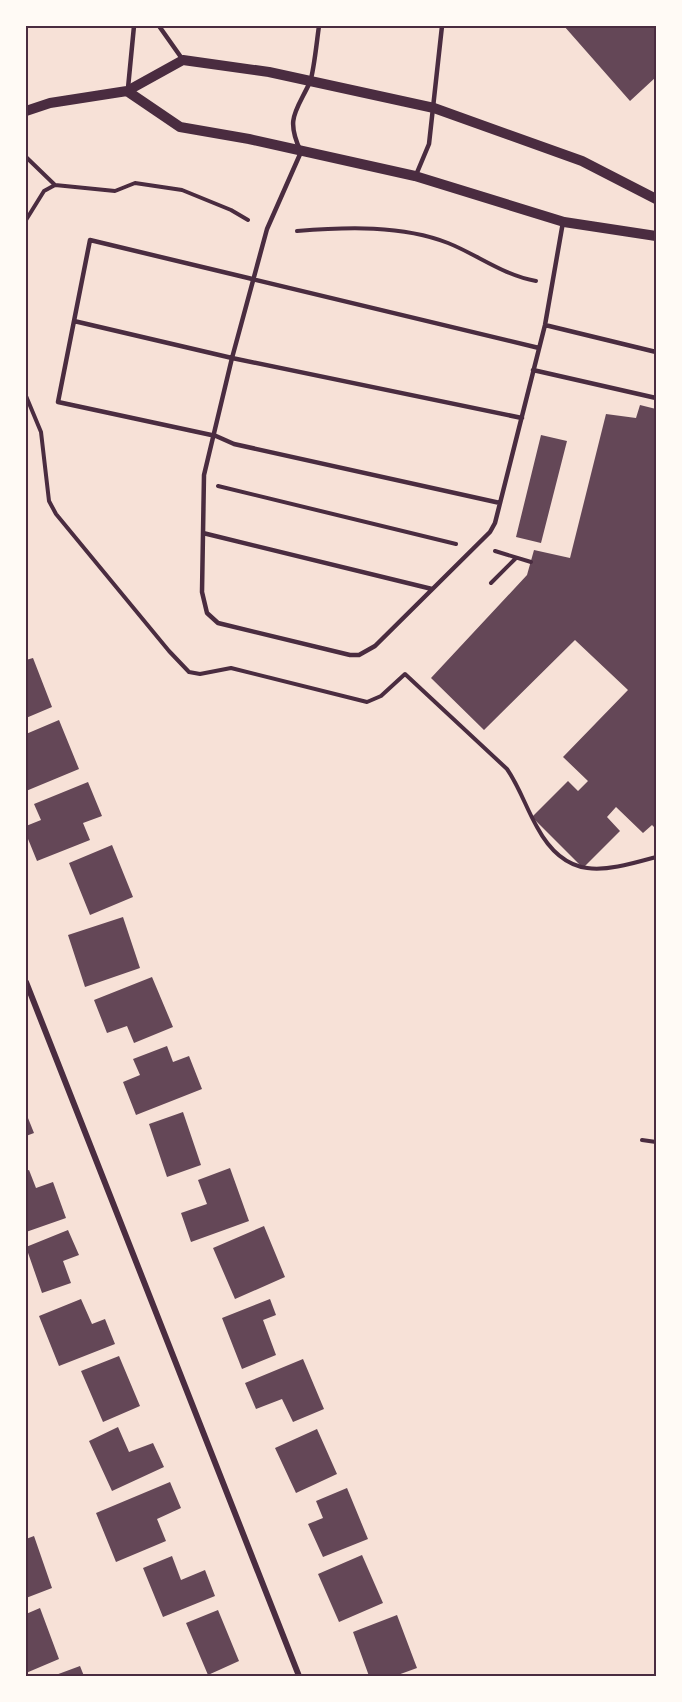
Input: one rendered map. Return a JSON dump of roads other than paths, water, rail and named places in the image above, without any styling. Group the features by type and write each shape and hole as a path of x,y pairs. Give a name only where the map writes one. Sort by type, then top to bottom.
{"street":[{"path":"26,111 50,103 127,91 183,60 310,80 434,108 582,161 657,199"},
{"path":"127,91 180,127 249,139 416,176 564,222 657,236"},
{"path":"26,982 299,1677"}],"lane":[{"path":"127,91 134,26"},
{"path":"159,26 183,60"},
{"path":"319,26 310,80 300,97 294,115 292,134 301,152 267,229 212,435 204,484 202,592 207,613 219,623 350,656 359,655 375,646 490,532 495,523 539,348 564,222"},
{"path":"416,176 429,144 442,26"},
{"path":"500,503 234,444 212,435 58,402 90,240 539,348"},
{"path":"74,321 232,358 522,418"},
{"path":"544,325 657,352"},
{"path":"533,370 657,398"},
{"path":"203,533 432,589"}]}
